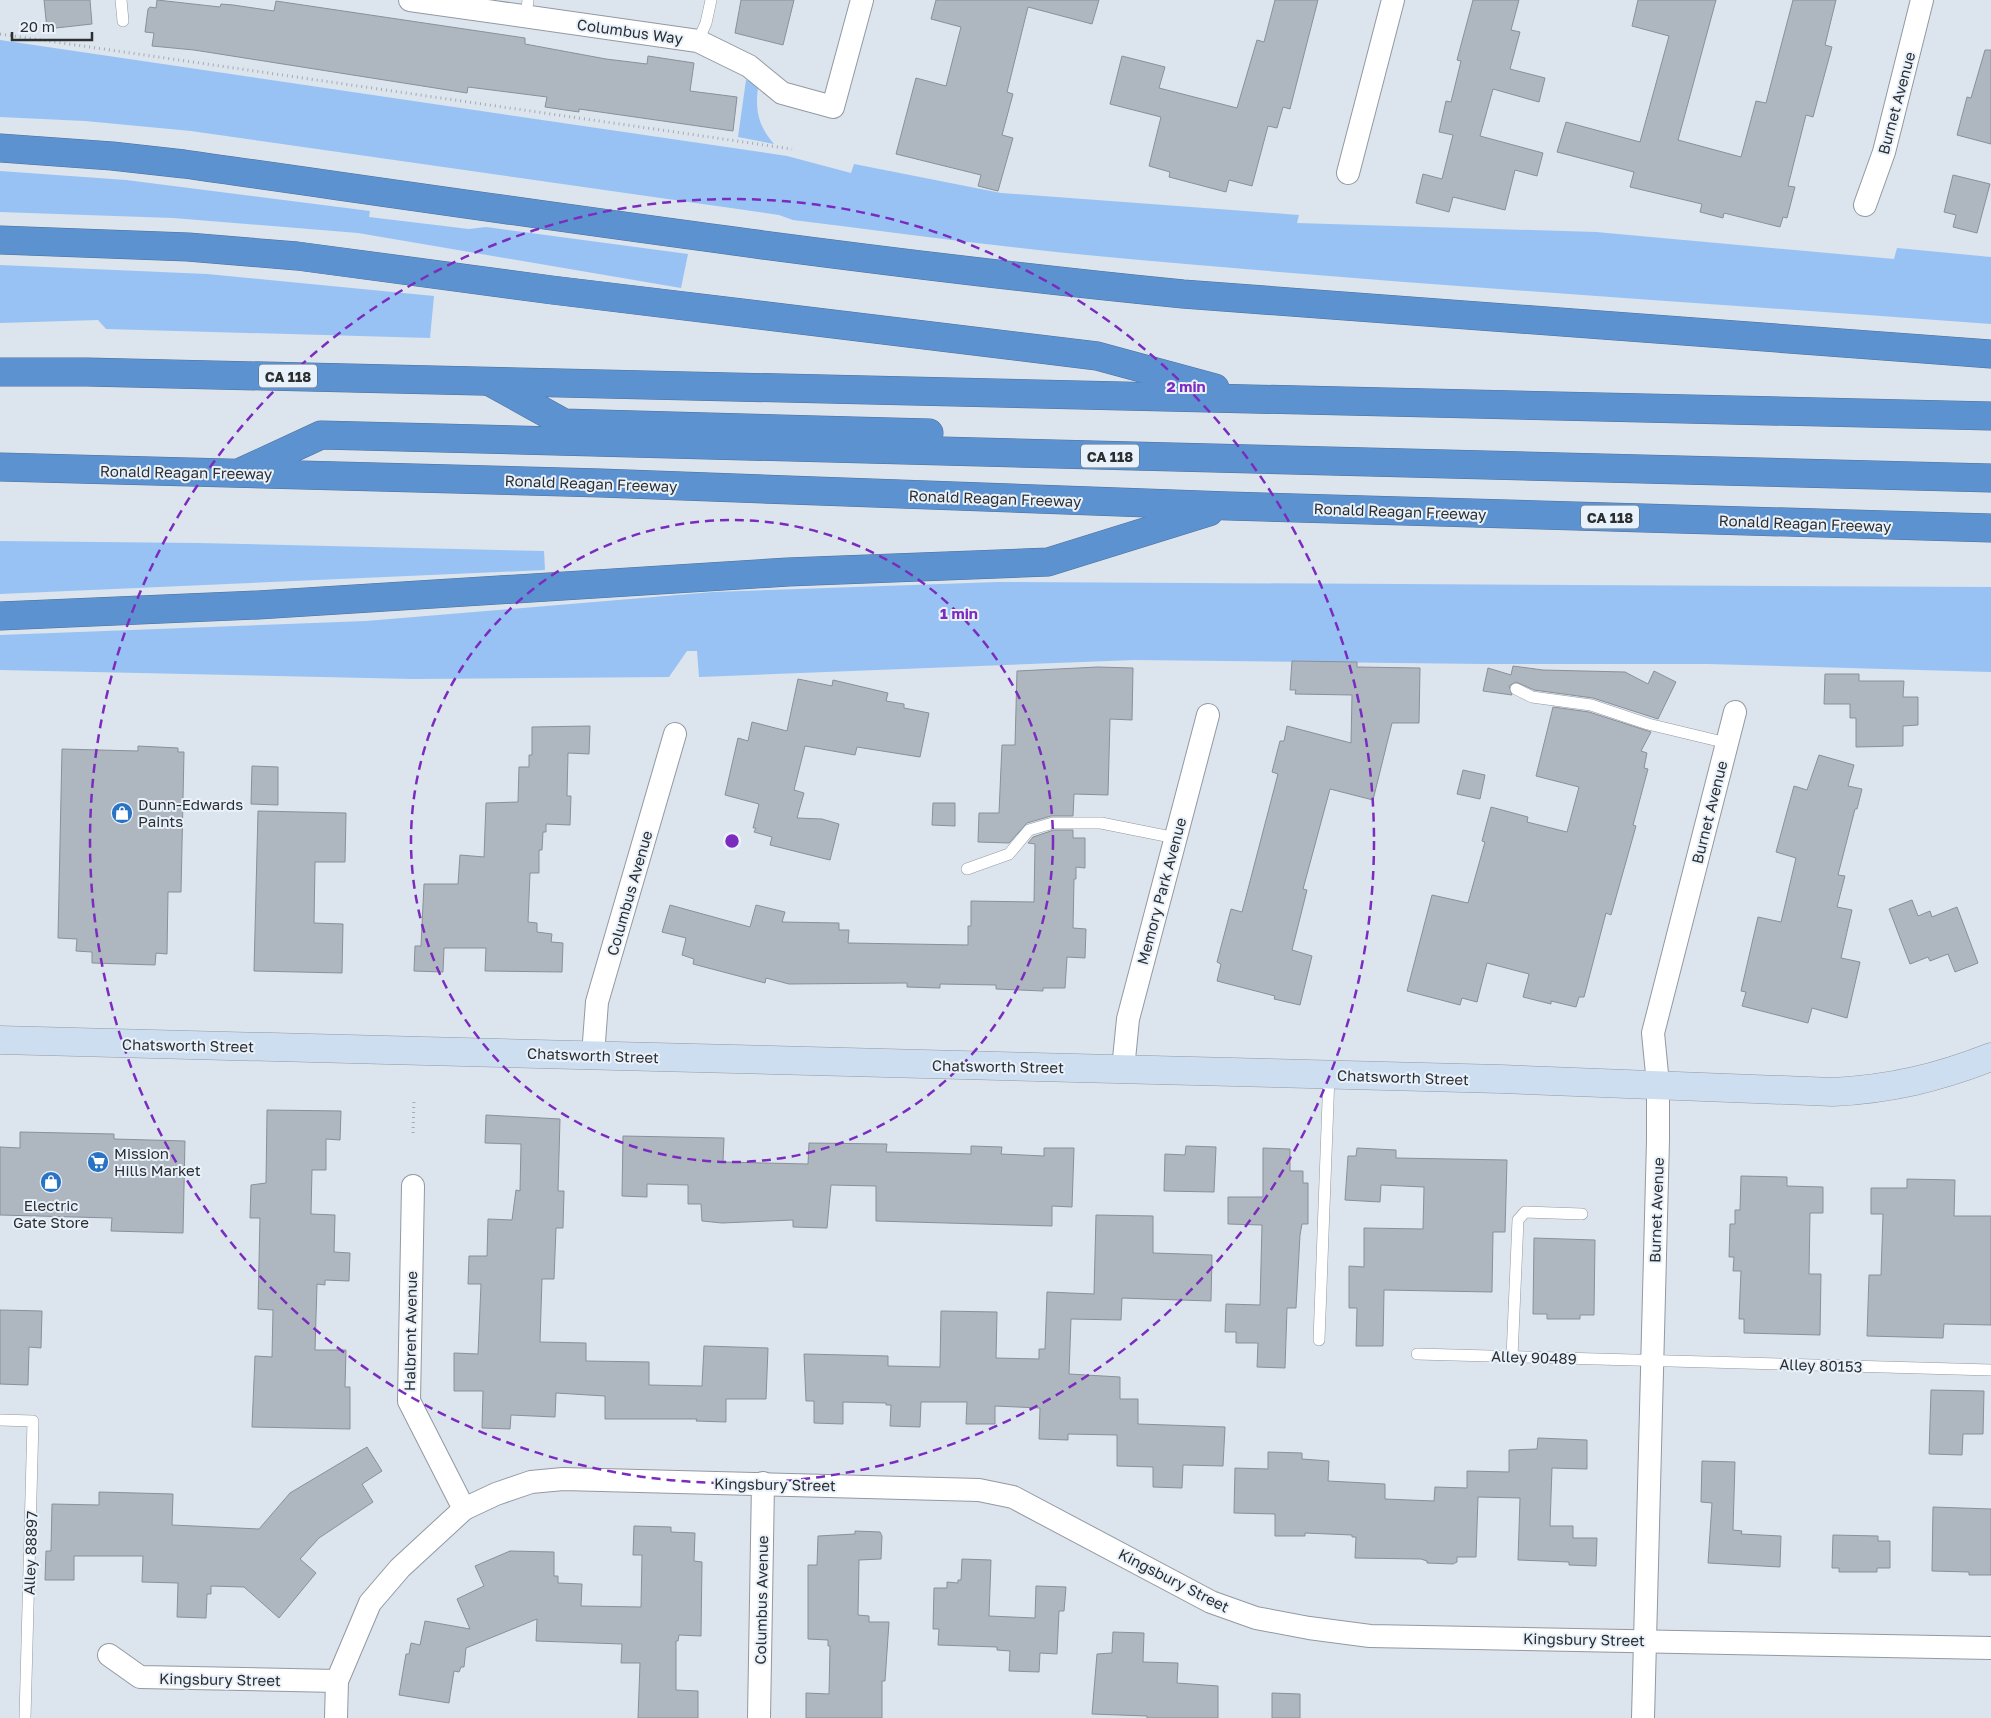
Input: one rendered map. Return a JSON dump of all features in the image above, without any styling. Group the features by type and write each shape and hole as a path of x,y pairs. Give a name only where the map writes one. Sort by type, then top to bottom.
{"highway":[{"path":"0,148 112,156 184,164 836,256 1088,285 1192,295 1991,354"},
{"path":"0,240 188,247 297,256 562,292 1098,356 1258,399"},
{"name":"CA 118","path":"0,372 87,372 1991,416"},
{"name":"CA 118","path":"489,381 564,423 1991,462"},
{"name":"CA 118","path":"237,474 321,435 1991,478"},
{"name":"Ronald Reagan Freeway","path":"0,467 601,483 1229,506 1991,528"},
{"path":"0,480 61,469"},
{"path":"0,616 258,605 788,572 1048,562 1229,506"}],"main road":[{"name":"Chatsworth Street","path":"0,1040 1329,1074 1658,1084 1833,1092 1871,1090 1932,1078 1991,1057"}],"street":[{"name":"Columbus Way","path":"410,0 527,8 698,41 749,66 782,93 833,107 862,0"},
{"path":"1348,173 1393,0"},
{"name":"Burnet Avenue","path":"1865,205 1884,152 1922,0"},
{"name":"Burnet Avenue","path":"1643,1718 1658,1149 1658,1084 1653,1032 1735,712"},
{"name":"Memory Park Avenue","path":"1123,1069 1128,1019 1208,715"},
{"name":"Columbus Avenue","path":"593,1055 597,1002 675,734"},
{"name":"Halbrent Avenue","path":"413,1186 409,1401 464,1509"},
{"name":"Kingsbury Street","path":"464,1509 496,1494 531,1482 563,1480 763,1483 979,1490 1013,1497 1212,1602 1256,1618 1309,1628 1370,1636 1991,1648"},
{"name":"Columbus Avenue","path":"759,1718 763,1483"},
{"path":"336,1718 337,1681 370,1603 400,1568 464,1509"},
{"name":"Kingsbury Street","path":"109,1655 140,1677 337,1681"}],"lane":[{"path":"121,0 122,21"},
{"path":"698,41 706,23 711,0"},
{"path":"1516,688 1532,697 1591,705 1648,724 1727,743"},
{"path":"967,869 1009,854 1028,830 1054,822 1101,823 1176,838"},
{"path":"1319,1340 1329,1074"},
{"path":"1512,1357 1518,1220 1525,1212 1582,1214"},
{"name":"Alley 90489","path":"1417,1354 1651,1360"},
{"name":"Alley 80153","path":"1651,1360 1991,1370"},
{"name":"Alley 88897","path":"0,1420 33,1421 25,1718"}],"path":[{"path":"0,34 792,149"},
{"path":"413,1132 414,1099"}],"shaded area":[{"path":"0,40 787,156 851,173 854,164 1001,193 1299,215 1297,223 1596,232 1894,259 1897,248 1991,257 1991,324 1344,277 1045,251 793,220 779,215 191,131 85,121 0,117"},
{"path":"746,80 759,83 757,108 764,130 774,144 738,137"},
{"path":"0,171 126,180 370,211 369,217 469,229 486,227 688,254 681,288 358,233 173,218 0,212"},
{"path":"0,265 207,274 434,296 430,338 106,329 98,320 0,323"},
{"path":"0,541 197,543 544,551 545,570 0,594"},
{"path":"998,582 1991,587 1991,672 1708,664 1484,664 1134,660 699,677 697,651 687,651 669,677 413,679 0,670 0,635 366,621 713,592"}],"building":[{"path":"44,0 90,0 92,24 47,29"},
{"path":"157,0 220,7 221,4 233,5 274,11 276,1 525,38 525,44 606,59 647,64 648,56 694,63 690,91 737,97 733,131 579,109 579,112 545,107 547,97 468,87 467,93 194,50 152,46 154,33 145,32 148,9 150,7 156,8"},
{"path":"741,0 794,0 783,45 735,33"},
{"path":"936,0 1099,0 1092,24 1028,7 1007,92 1013,94 1002,135 1013,138 998,191 978,186 981,175 896,154 916,78 946,86 961,27 931,19"},
{"path":"1275,0 1318,0 1290,109 1283,107 1277,128 1268,126 1252,186 1229,180 1226,192 1169,177 1170,172 1149,166 1161,117 1110,104 1122,56 1165,67 1159,88 1237,108 1257,40 1264,42"},
{"path":"1473,0 1519,0 1511,30 1520,32 1510,69 1545,78 1539,102 1493,89 1480,136 1543,153 1537,176 1515,170 1505,210 1453,197 1449,212 1416,203 1423,174 1442,179 1453,135 1439,132 1446,101 1451,102 1461,61 1457,60"},
{"path":"1638,0 1716,0 1678,140 1741,157 1756,101 1766,103 1793,0 1836,0 1825,45 1832,47 1813,117 1806,115 1788,186 1795,187 1787,218 1783,217 1780,227 1724,213 1723,218 1700,212 1702,204 1630,187 1634,172 1557,152 1566,122 1640,142 1669,36 1632,26"},
{"path":"1985,50 1991,50 1991,144 1957,135 1967,97 1971,98"},
{"path":"1953,175 1990,184 1977,233 1953,227 1956,215 1944,212"},
{"path":"1292,661 1357,662 1357,667 1420,668 1419,723 1392,723 1373,800 1330,789 1303,889 1307,890 1292,950 1312,956 1300,1005 1274,999 1275,996 1217,981 1221,964 1217,962 1231,909 1242,912 1278,774 1272,772 1280,741 1284,741 1287,726 1351,743 1352,695 1295,694 1296,690 1290,690"},
{"path":"1513,666 1543,670 1625,672 1648,684 1654,671 1676,682 1658,719 1593,698 1534,690 1516,682 1509,686 1512,695 1483,691 1488,668 1511,675"},
{"path":"1098,667 1133,668 1132,720 1110,719 1108,795 1074,794 1073,816 1051,816 1027,823 1009,843 978,842 979,813 999,813 1002,745 1015,745 1017,671"},
{"path":"1825,674 1859,674 1859,681 1904,681 1903,697 1918,697 1918,725 1903,726 1903,746 1856,747 1856,718 1850,718 1850,704 1824,704"},
{"path":"798,679 832,686 833,680 888,693 886,701 904,704 904,708 929,713 920,757 857,747 855,755 805,746 794,790 804,793 797,818 822,819 839,824 830,860 770,845 772,837 754,832 756,828 753,828 759,804 725,795 738,738 748,741 752,722 787,731"},
{"path":"1553,707 1589,712 1651,732 1641,751 1647,753 1644,768 1648,769 1633,825 1636,826 1611,915 1606,913 1584,997 1579,997 1576,1007 1551,1001 1551,1004 1523,997 1529,974 1487,963 1477,1002 1462,998 1460,1005 1407,991 1432,895 1468,903 1485,842 1482,841 1491,807 1528,817 1527,822 1567,832 1579,787 1536,776"},
{"path":"590,726 589,754 568,753 567,796 571,796 570,825 546,824 546,832 543,832 542,850 539,850 539,873 530,873 528,922 537,923 537,932 552,934 551,942 563,943 562,972 485,971 486,948 444,948 443,972 414,971 415,946 421,946 424,884 458,884 460,855 484,857 486,803 518,802 519,767 529,767 529,755 532,755 532,727"},
{"name":"Dunn-Edwards Paints","path":"138,746 178,748 178,752 184,752 181,892 168,892 167,954 156,953 155,965 92,963 92,952 76,951 77,939 58,938 62,749 138,751"},
{"path":"1819,755 1854,765 1848,786 1862,789 1838,875 1845,876 1837,907 1852,910 1841,958 1860,962 1847,1018 1812,1008 1808,1023 1742,1006 1746,992 1741,991 1758,917 1781,922 1796,858 1776,852 1794,786 1807,790"},
{"path":"252,766 278,767 278,805 251,804"},
{"path":"1463,770 1485,775 1480,799 1457,794"},
{"path":"933,803 955,803 955,826 932,825"},
{"path":"258,811 346,813 345,862 315,862 314,923 343,924 342,973 254,971"},
{"path":"1054,830 1073,830 1073,838 1085,838 1085,868 1076,867 1076,879 1074,879 1073,928 1086,929 1085,958 1067,957 1065,988 1043,988 1043,991 996,989 996,985 940,984 940,988 907,987 907,983 789,984 766,978 765,983 693,964 694,959 682,955 686,938 662,932 670,905 750,927 756,905 785,912 782,922 839,923 839,930 849,930 848,943 968,945 968,926 971,926 971,901 1034,902 1035,844 1028,843 1033,837"},
{"path":"1912,900 1918,916 1930,911 1932,917 1957,907 1978,963 1955,972 1948,954 1930,961 1928,957 1910,964 1889,909"},
{"path":"267,1110 341,1111 340,1140 326,1139 326,1170 312,1170 311,1214 335,1215 334,1252 350,1253 349,1281 325,1280 325,1285 317,1284 315,1350 346,1350 345,1387 350,1387 350,1429 252,1427 255,1356 272,1357 273,1310 258,1309 260,1218 250,1218 251,1185 266,1183"},
{"path":"486,1115 560,1119 558,1191 564,1191 563,1228 556,1228 554,1279 542,1279 540,1342 586,1343 586,1361 649,1362 649,1385 702,1386 704,1346 768,1348 766,1399 726,1399 726,1422 696,1421 697,1419 605,1419 605,1396 556,1393 555,1417 511,1415 510,1429 482,1428 483,1391 454,1391 454,1353 478,1354 481,1284 468,1284 469,1256 487,1256 488,1219 512,1220 516,1190 520,1191 521,1144 485,1143"},
{"path":"20,1132 114,1134 114,1139 185,1141 183,1233 111,1231 112,1218 0,1215 0,1147 20,1148"},
{"path":"623,1136 724,1138 723,1162 808,1164 809,1143 887,1144 886,1152 971,1154 971,1146 1002,1147 1001,1154 1044,1156 1044,1148 1074,1148 1072,1207 1052,1206 1052,1226 876,1221 876,1186 831,1185 827,1228 793,1227 793,1220 722,1223 702,1221 701,1204 688,1204 688,1185 647,1184 647,1197 622,1196"},
{"path":"1186,1146 1216,1147 1214,1192 1164,1191 1165,1154 1185,1155"},
{"path":"1263,1148 1290,1149 1290,1171 1303,1171 1303,1183 1308,1183 1308,1224 1302,1224 1300,1235 1296,1308 1287,1308 1285,1368 1257,1367 1258,1343 1236,1343 1236,1332 1225,1332 1226,1304 1260,1305 1262,1225 1228,1224 1228,1197 1263,1197"},
{"path":"1357,1148 1396,1150 1396,1158 1507,1160 1505,1232 1493,1232 1492,1292 1384,1290 1383,1346 1356,1346 1357,1308 1349,1308 1349,1266 1364,1267 1364,1228 1423,1229 1424,1187 1381,1185 1380,1202 1345,1200 1348,1156 1356,1156"},
{"path":"1741,1176 1787,1177 1787,1186 1823,1187 1823,1213 1810,1213 1809,1274 1821,1274 1820,1335 1744,1333 1744,1319 1739,1319 1741,1271 1733,1271 1734,1257 1729,1257 1730,1224 1735,1224 1735,1210 1740,1210"},
{"path":"1907,1179 1955,1180 1954,1216 1991,1216 1991,1325 1944,1324 1943,1338 1867,1336 1869,1275 1881,1275 1883,1214 1871,1214 1871,1188 1907,1188"},
{"path":"1096,1215 1153,1216 1153,1253 1212,1255 1211,1301 1122,1298 1121,1320 1071,1319 1069,1374 1120,1377 1120,1399 1138,1399 1138,1424 1225,1427 1223,1466 1183,1465 1182,1488 1153,1487 1153,1467 1117,1466 1117,1435 1068,1434 1068,1440 1039,1439 1040,1408 995,1406 995,1424 966,1424 967,1402 921,1402 920,1427 890,1426 891,1405 886,1405 886,1403 843,1402 843,1424 814,1423 814,1401 806,1401 804,1354 888,1356 888,1366 940,1367 941,1311 997,1312 996,1358 1039,1359 1039,1349 1045,1349 1047,1292 1094,1294"},
{"path":"1534,1238 1595,1240 1594,1315 1580,1315 1580,1319 1547,1319 1547,1314 1533,1314"},
{"path":"0,1310 42,1311 41,1348 29,1347 28,1385 0,1384"},
{"path":"1931,1390 1984,1391 1983,1434 1963,1434 1962,1455 1929,1454"},
{"path":"1538,1438 1587,1440 1587,1469 1552,1468 1550,1526 1573,1526 1573,1538 1597,1538 1596,1566 1569,1565 1569,1562 1518,1560 1520,1498 1478,1497 1476,1557 1457,1557 1457,1562 1453,1564 1427,1563 1427,1561 1421,1559 1355,1558 1356,1537 1352,1537 1352,1535 1305,1533 1305,1536 1275,1536 1275,1514 1234,1513 1235,1468 1268,1469 1268,1452 1302,1453 1302,1459 1329,1461 1328,1481 1385,1484 1385,1499 1434,1501 1435,1487 1467,1488 1467,1471 1509,1472 1509,1450 1537,1449"},
{"path":"367,1447 382,1471 362,1484 373,1502 319,1538 300,1559 316,1573 279,1618 244,1587 211,1586 211,1594 207,1594 206,1618 177,1617 178,1583 142,1582 143,1556 74,1556 74,1580 45,1580 46,1551 51,1551 52,1504 99,1505 99,1492 173,1494 172,1525 259,1529 290,1493"},
{"path":"1702,1461 1735,1462 1733,1530 1742,1531 1741,1534 1781,1536 1780,1567 1708,1563 1712,1503 1701,1502"},
{"path":"1933,1507 1991,1509 1991,1575 1969,1575 1969,1572 1932,1571"},
{"path":"634,1526 671,1527 671,1532 695,1533 694,1561 702,1562 701,1636 679,1635 678,1641 676,1641 676,1690 698,1691 698,1718 638,1718 640,1663 621,1663 622,1644 536,1641 537,1619 466,1648 464,1667 461,1667 459,1672 454,1671 449,1703 399,1695 406,1654 409,1654 411,1643 420,1645 425,1621 470,1629 457,1599 484,1586 475,1566 510,1551 554,1552 554,1576 558,1576 558,1583 582,1584 581,1606 641,1607 642,1555 633,1555"},
{"path":"855,1531 880,1532 882,1536 881,1559 859,1560 858,1615 869,1616 869,1622 889,1622 885,1681 882,1681 882,1718 806,1718 806,1693 829,1694 830,1646 828,1646 828,1640 808,1639 808,1565 817,1565 818,1536 855,1534"},
{"path":"1833,1535 1878,1536 1878,1541 1890,1541 1890,1568 1877,1568 1877,1572 1839,1572 1839,1568 1832,1568"},
{"path":"962,1559 991,1560 989,1616 1035,1618 1036,1586 1066,1587 1064,1611 1059,1611 1057,1654 1040,1653 1039,1672 1009,1671 1010,1651 997,1650 997,1647 938,1645 939,1629 933,1629 934,1588 947,1588 947,1582 958,1583 958,1580 961,1580"},
{"path":"1113,1632 1144,1633 1143,1662 1178,1663 1177,1683 1218,1686 1218,1718 1147,1718 1147,1716 1092,1714 1097,1654 1112,1653"},
{"path":"1272,1693 1300,1694 1300,1718 1272,1718"}],"place":[{"name":"Dunn-Edwards Paints","path":"122,813"},
{"name":"Mission Hills Market","path":"98,1162"},
{"name":"Electric Gate Store","path":"51,1182"}]}
